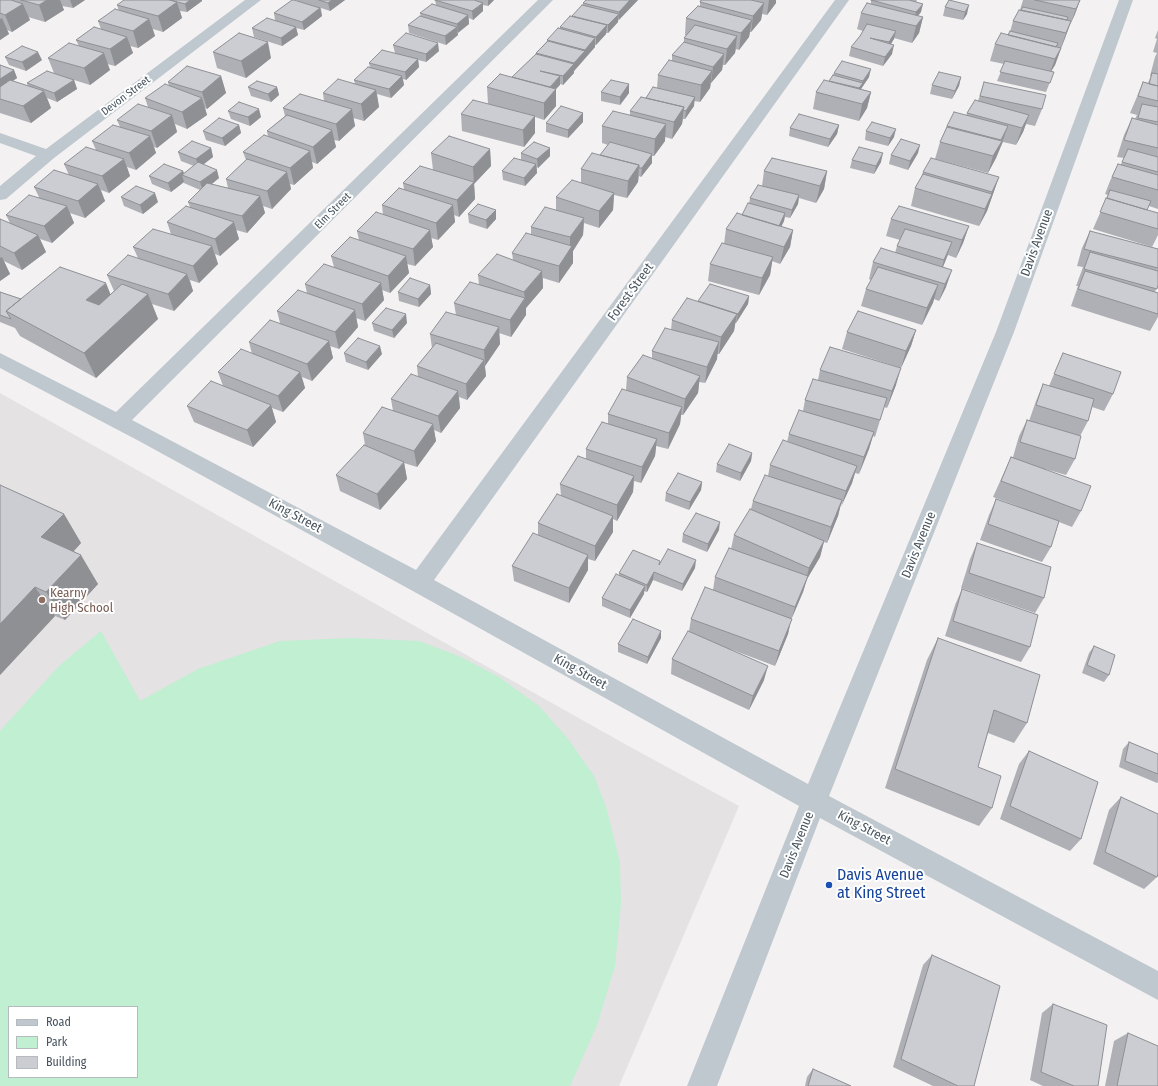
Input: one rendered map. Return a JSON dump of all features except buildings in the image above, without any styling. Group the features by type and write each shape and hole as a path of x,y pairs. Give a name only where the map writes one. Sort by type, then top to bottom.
{"street":[{"name":"Devon Street","path":"0,195 48,155 254,0"},
{"name":"Elm Street","path":"119,421 546,0"},
{"name":"Forest Street","path":"419,583 842,0"},
{"name":"Davis Avenue","path":"702,1086 814,801 1005,332 1126,0"},
{"path":"0,138 48,155"},
{"name":"King Street","path":"0,360 119,421 419,583 814,801 1158,986"}],"shaded area":[{"path":"0,393 632,748 739,806 619,1086 0,1086"}],"green space":[{"path":"101,631 140,701 198,669 280,641 352,638 419,641 461,657 499,677 539,706 568,739 594,776 606,807 620,863 621,904 615,966 597,1025 570,1086 0,1086 0,731 59,666"}],"place":[{"name":"Kearny High School","path":"42,600"},
{"name":"Davis Avenue at King Street","path":"829,885"}]}
